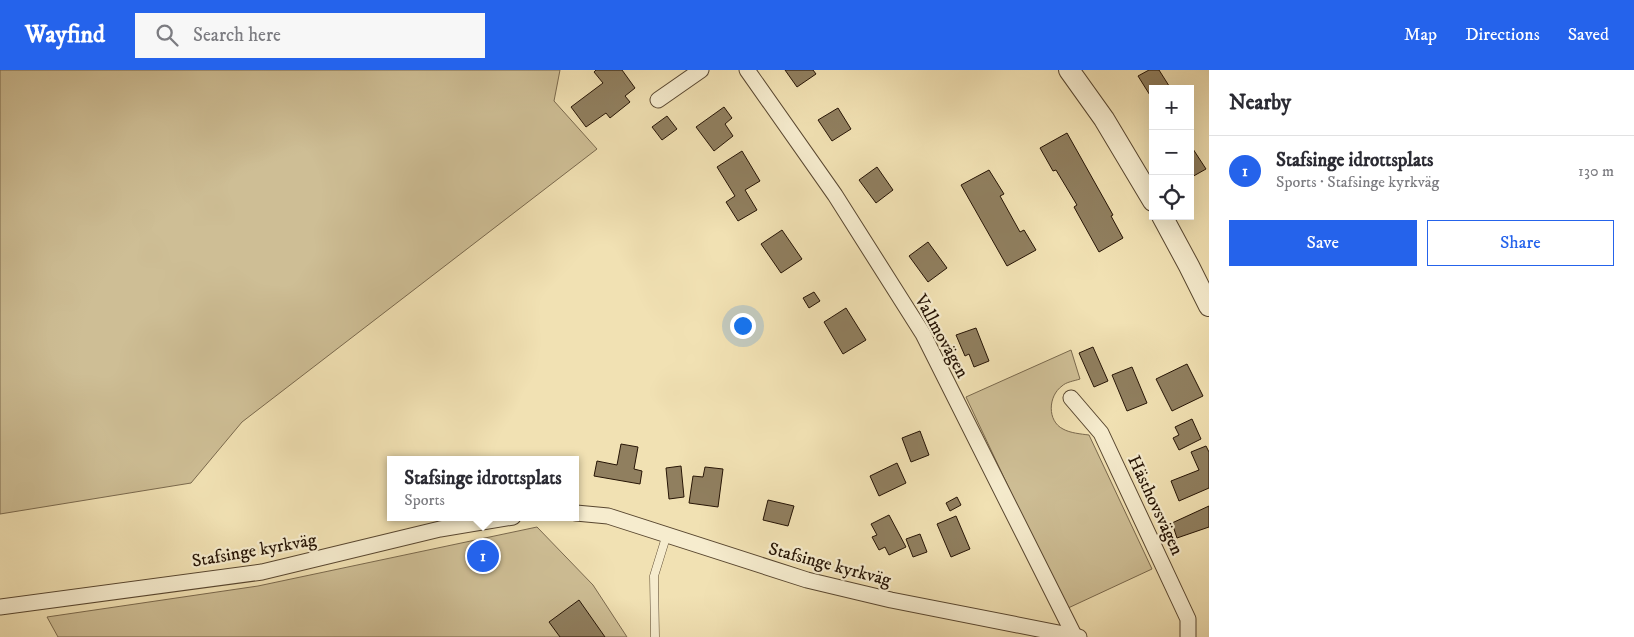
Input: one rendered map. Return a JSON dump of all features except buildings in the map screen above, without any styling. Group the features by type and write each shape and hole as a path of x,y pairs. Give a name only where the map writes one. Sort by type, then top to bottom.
{"street":[{"path":"658,100 701,70"},
{"name":"Vallmovägen","path":"747,70 835,195 923,334 1076,637"},
{"path":"1069,70 1104,119 1149,194"},
{"path":"1164,220 1190,266 1209,306"},
{"name":"Hästhovsvägen","path":"1071,398 1101,433 1188,619 1188,637"},
{"name":"Stafsinge kyrkväg","path":"579,513 608,516 807,580 891,600 1076,637"},
{"name":"Stafsinge kyrkväg","path":"0,607 262,572 440,529 489,521"}],"lane":[{"path":"655,637 654,576 666,534"}],"shaded area":[{"path":"0,70 560,70 554,101 597,149 242,422 191,483 0,514"},
{"path":"1071,350 1080,379 1066,384 1057,390 1052,402 1052,415 1054,420 1063,429 1089,435 1152,569 1066,609 966,397"},
{"path":"537,527 593,585 627,637 58,637 47,617 258,586"}],"place":[{"name":"Stafsinge idrottsplats","path":"483,556"}]}
